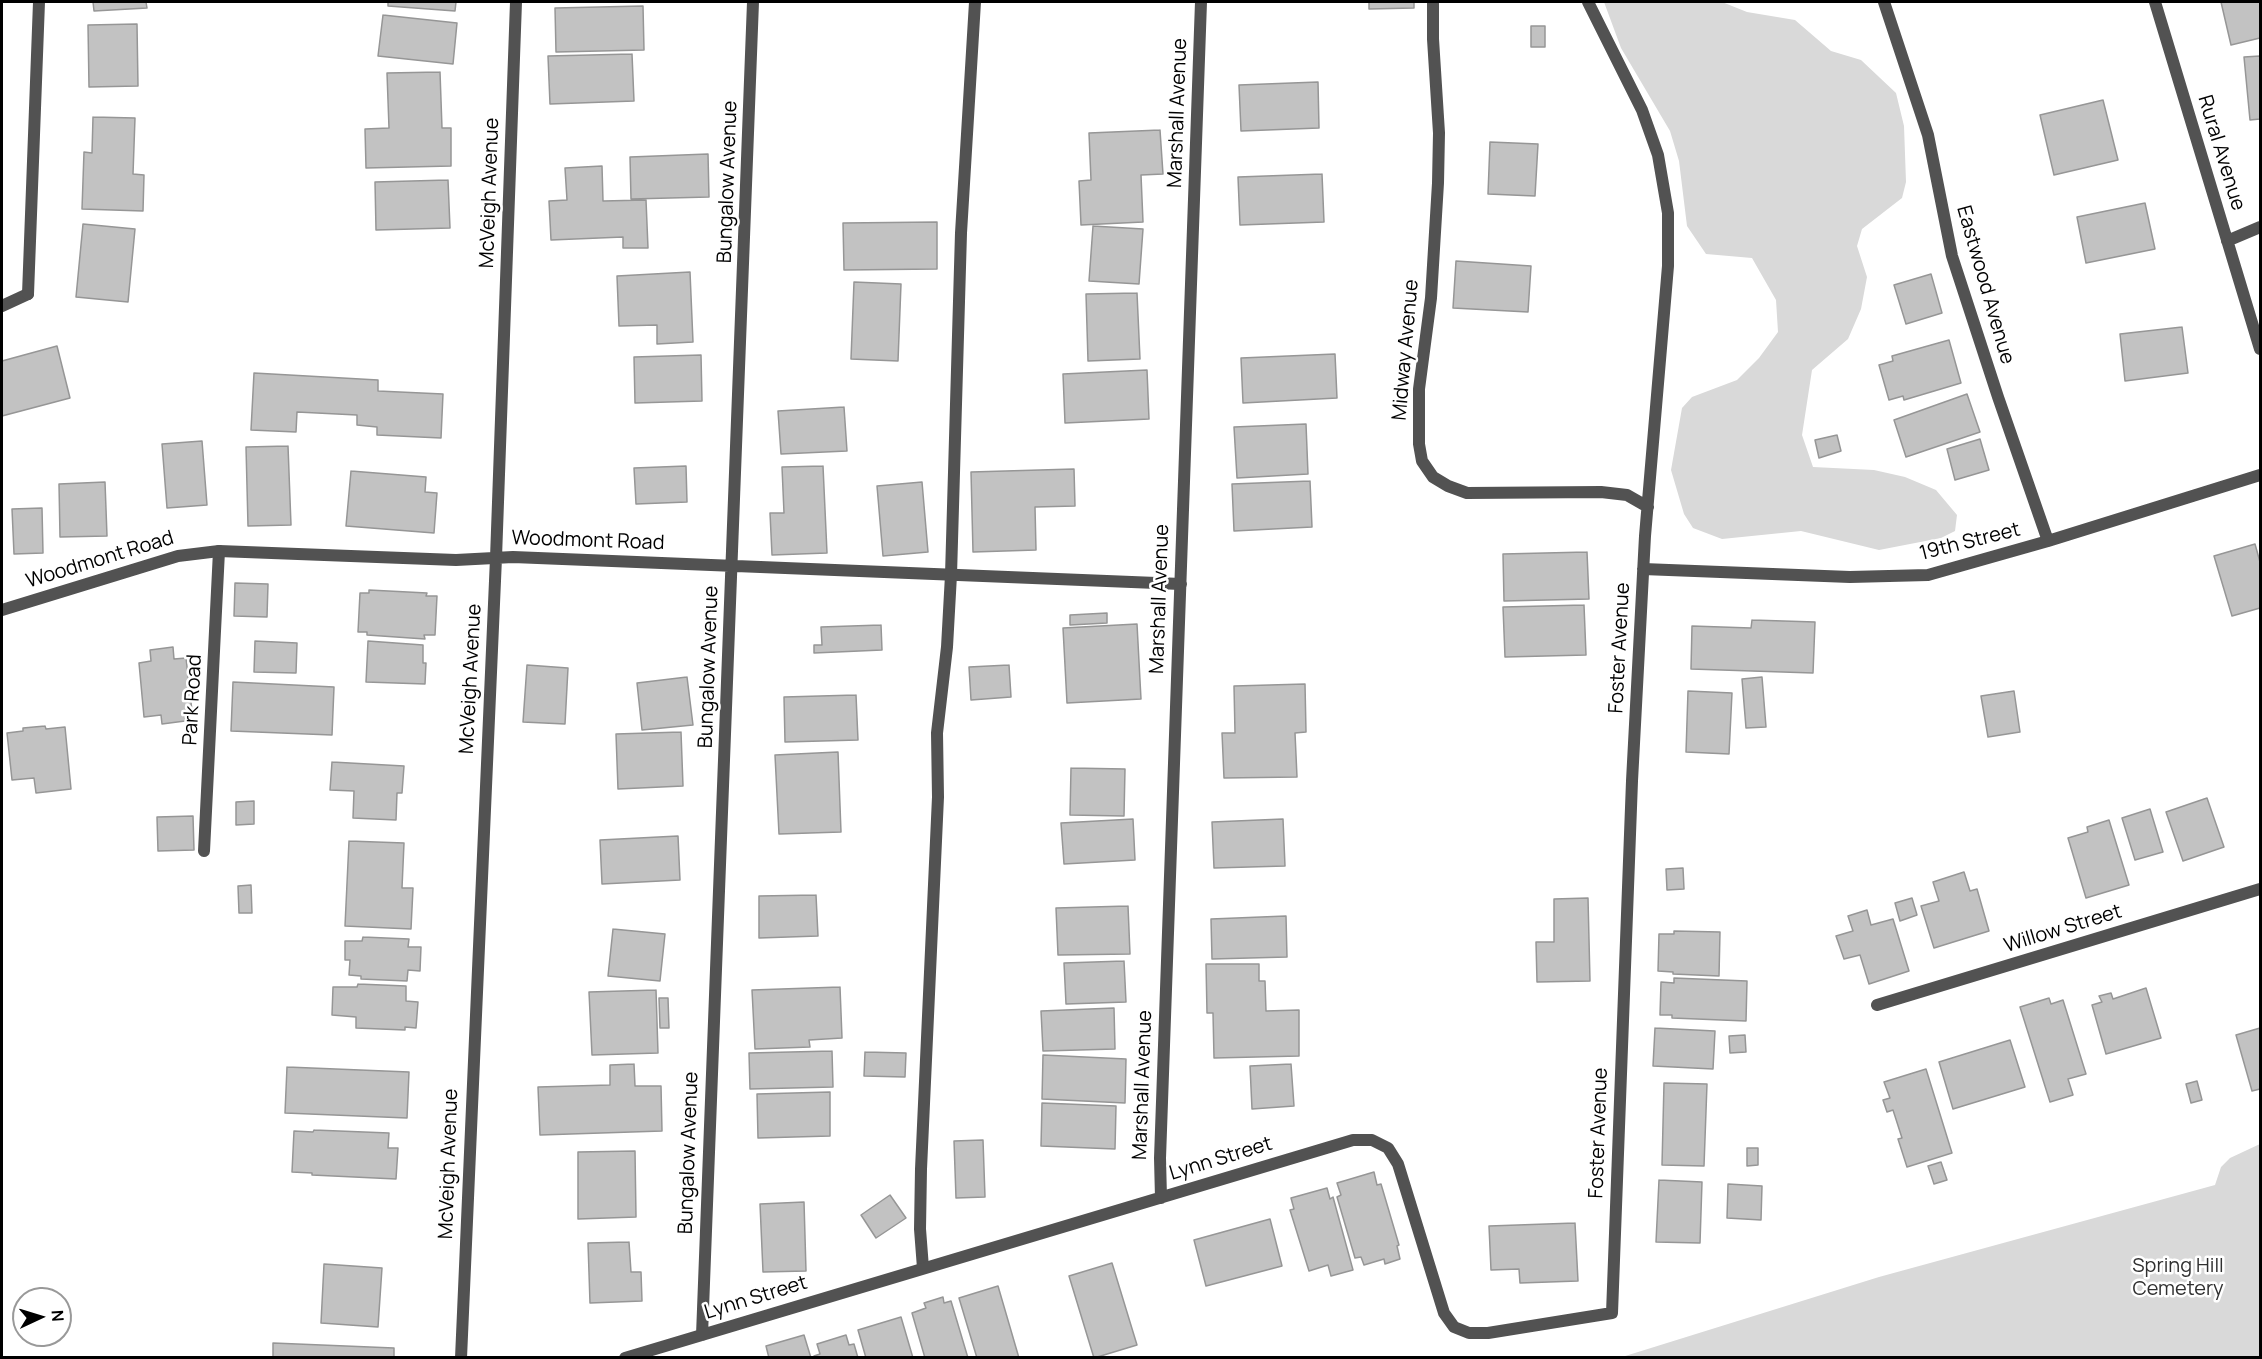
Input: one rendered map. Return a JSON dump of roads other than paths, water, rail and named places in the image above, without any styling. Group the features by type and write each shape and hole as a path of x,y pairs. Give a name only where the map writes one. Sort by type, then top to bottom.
{"street":[{"path":"2,306 28,294 39,2"},
{"name":"McVeigh Avenue","path":"461,1358 496,558 516,2"},
{"name":"Bungalow Avenue","path":"702,1335 753,2"},
{"path":"923,1269 920,1229 921,1179 938,797 937,733 947,647 951,575 961,233 975,2"},
{"name":"Marshall Avenue","path":"1161,1198 1160,1158 1201,2"},
{"name":"Midway Avenue","path":"1433,2 1439,133 1438,183 1431,297 1419,389 1419,444 1422,461 1433,477 1467,493 1601,492 1628,495 1648,507"},
{"name":"Foster Avenue","path":"1588,2 1642,110 1658,155 1668,213 1668,278 1643,569 1632,781 1611,1313"},
{"name":"Eastwood Avenue","path":"1884,2 1928,135 1952,256 2048,542"},
{"name":"Rural Avenue","path":"2155,2 2260,349"},
{"path":"2227,241 2260,226"},
{"name":"19th Street","path":"1643,569 1850,577 1928,575 2048,542 2260,476"},
{"name":"Woodmont Road","path":"2,610 178,556 219,551 456,560 496,558 732,566 1181,584"},
{"name":"Park Road","path":"204,851 219,551"},
{"name":"Willow Street","path":"1877,1005 2260,889"},
{"name":"Lynn Street","path":"625,1358 1353,1140 1372,1140 1388,1148 1398,1164 1444,1313 1454,1327 1469,1333 1488,1333 1611,1313"}],"park label":[{"name":"Spring Hill Cemetery","path":"2178,1278"}]}
